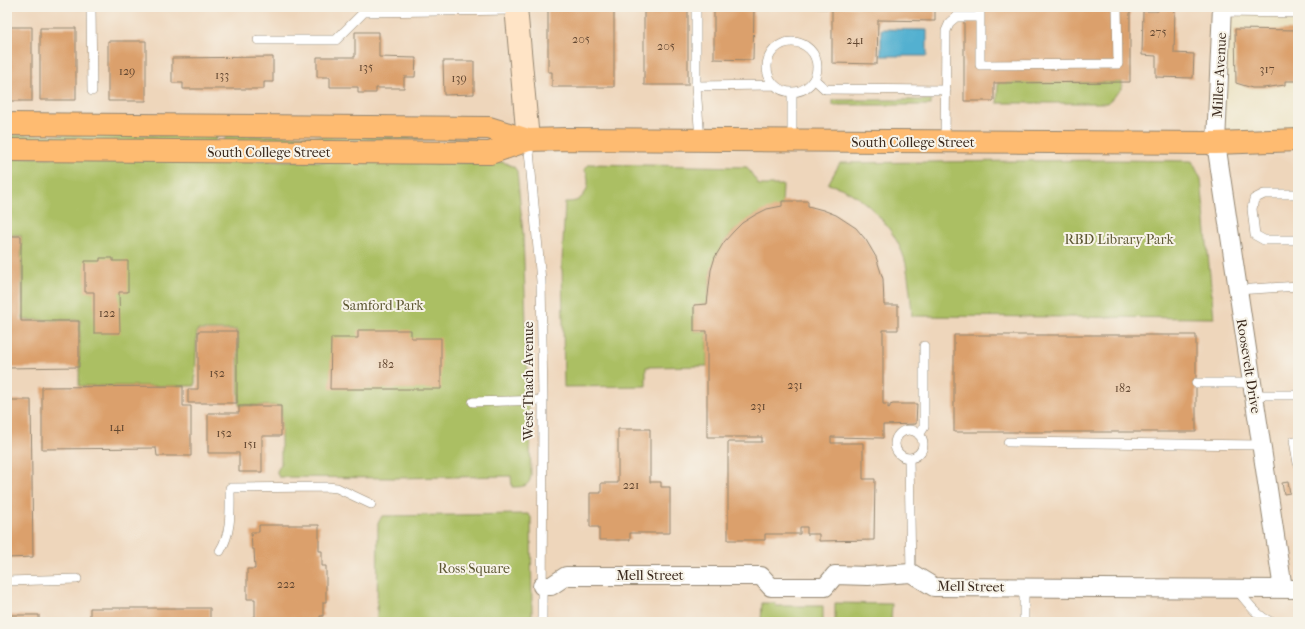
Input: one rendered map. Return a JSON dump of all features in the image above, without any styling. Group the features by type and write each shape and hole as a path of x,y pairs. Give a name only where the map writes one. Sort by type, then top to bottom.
{"main road":[{"name":"South College Street","path":"7,124 489,128 528,140 614,139 1216,143 1298,140"},
{"name":"South College Street","path":"7,150 490,153 528,140"}],"street":[{"path":"516,9 528,140"},
{"name":"Miller Avenue","path":"1216,143 1222,10"},
{"name":"Roosevelt Drive","path":"1216,143 1261,445 1291,589"},
{"name":"Mell Street","path":"542,586 551,586 566,576 684,575 761,576 771,587 825,587 835,575 868,576 910,573 934,587 1024,586 1291,589"}],"lane":[{"path":"91,7 92,91"},
{"path":"696,7 696,86 700,140"},
{"path":"980,7 980,65 1118,64 1117,7"},
{"path":"258,40 336,40 364,12 516,9"},
{"path":"1222,10 1298,13"},
{"path":"945,142 946,31 950,22 956,18 980,17"},
{"path":"793,41 803,44 811,50 816,59 817,69 814,79 808,86 800,90 792,92 782,90 772,81 767,67 768,57 774,48 783,43 793,41"},
{"path":"814,79 824,89 946,90"},
{"path":"696,86 772,81"},
{"path":"792,92 792,141"},
{"name":"West Thach Avenue","path":"528,140 541,281 543,400 542,622"},
{"path":"1298,194 1264,194 1254,199 1252,209 1255,235 1264,240 1298,240"},
{"path":"1238,290 1298,286"},
{"path":"920,435 912,431 899,434 895,443 897,452 900,455 909,458 917,455 923,444 920,435 924,427 924,346"},
{"path":"1196,383 1298,395"},
{"path":"473,402 543,400"},
{"path":"1298,441 1294,441 1298,463"},
{"path":"1008,442 1261,445"},
{"path":"909,458 910,573"},
{"path":"220,550 225,544 230,524 230,488 337,488 371,504"},
{"path":"7,581 78,579"},
{"path":"1024,586 1024,622"},
{"path":"1236,588 1257,614 1265,620 1271,622"}],"shaded area":[{"path":"7,7 1222,7 1216,143 1298,141 1298,622 7,622"}],"green space":[{"path":"1122,82 1122,89 1107,103 997,103 998,83"},
{"path":"833,100 931,100 931,105 833,105"},
{"path":"7,135 218,135 215,142 7,142"},
{"path":"227,135 476,138 223,142"},
{"name":"Samford Park","path":"7,157 444,163 503,162 514,167 517,171 523,233 531,474 529,482 523,486 512,487 511,476 394,478 279,477 277,471 281,464 281,406 239,405 238,330 197,330 195,386 79,386 80,320 23,320 21,235 7,235"},
{"name":"RBD Library Park","path":"1115,160 1192,161 1201,179 1214,318 912,316 906,264 891,231 865,203 843,189 828,184 840,163"},
{"path":"590,164 747,167 759,185 783,185 782,206 755,215 733,232 724,242 711,270 707,304 694,306 694,331 707,331 707,366 646,367 646,386 564,387 562,262 565,202 573,202 578,200 585,193 588,185 588,177 584,169"},
{"name":"Ross Square","path":"528,514 531,517 532,622 377,622 378,523 382,516"},
{"path":"762,603 775,603 776,606 823,606 823,622 761,622"},
{"path":"835,603 892,604 891,622 835,622"}],"water":[{"path":"881,29 927,30 927,56 881,56"}],"building":[{"path":"548,7 614,7 614,87 552,87 552,72 548,72"},
{"path":"644,7 688,7 688,85 644,85"},
{"path":"714,7 754,7 753,60 714,59"},
{"path":"794,7 935,7 935,21 878,20 877,64 832,63 832,9"},
{"path":"964,7 1130,7 1130,82 994,83 994,101 964,101"},
{"path":"1158,7 1175,7 1174,53 1194,54 1193,78 1156,77 1156,56 1142,55 1143,11 1158,11"},
{"path":"7,27 32,27 32,101 7,101"},
{"path":"40,28 76,28 76,100 40,100"},
{"path":"1235,29 1298,30 1298,81 1285,81 1285,85 1263,88 1252,88 1236,83"},
{"path":"355,32 379,32 379,57 416,58 415,77 404,77 404,88 376,88 376,93 358,93 358,87 330,87 330,77 317,77 317,57 355,57"},
{"path":"108,41 146,41 146,101 108,101"},
{"path":"273,57 273,82 264,82 264,89 183,89 183,83 172,83 172,58"},
{"path":"443,61 474,61 474,94 444,95"},
{"path":"782,201 808,201 808,206 836,215 856,228 866,240 876,257 883,279 884,305 898,305 898,330 883,330 883,404 888,404 888,408 893,404 917,404 916,424 883,425 883,438 831,437 831,443 863,443 863,479 875,479 874,540 819,541 819,534 807,534 807,527 800,527 800,534 765,534 765,540 728,540 728,442 762,442 762,437 707,437 707,331 694,331 694,305 707,304 711,270 715,257 724,242 742,223 767,209 782,206"},
{"path":"7,236 21,236 21,321 79,321 79,367 7,368"},
{"path":"100,258 113,258 113,261 128,261 128,292 119,292 120,333 94,333 94,292 85,292 85,261 100,261"},
{"path":"358,330 411,330 411,338 441,338 441,389 330,389 331,338 358,338"},
{"path":"198,331 237,331 237,403 188,403 188,389 198,389"},
{"path":"954,335 1196,335 1196,432 954,432"},
{"path":"183,386 183,406 191,406 191,456 157,456 156,448 42,449 42,387"},
{"path":"7,400 31,400 33,557 7,558"},
{"path":"239,406 281,406 281,436 262,436 262,472 239,472 239,453 208,453 208,413 239,413"},
{"path":"618,429 650,429 650,482 661,482 661,487 670,487 670,533 630,533 630,540 599,540 599,527 590,527 590,493 601,493 601,483 618,483"},
{"path":"1288,482 1290,493 1284,494 1282,483"},
{"path":"259,525 319,525 319,551 322,551 322,566 326,566 326,602 323,602 323,616 320,616 320,622 252,622 252,617 255,617 255,599 247,599 247,569 255,569 251,532 259,532"},
{"path":"90,608 210,608 210,622 90,622"},
{"path":"7,615 39,615 39,622 7,622"}]}
